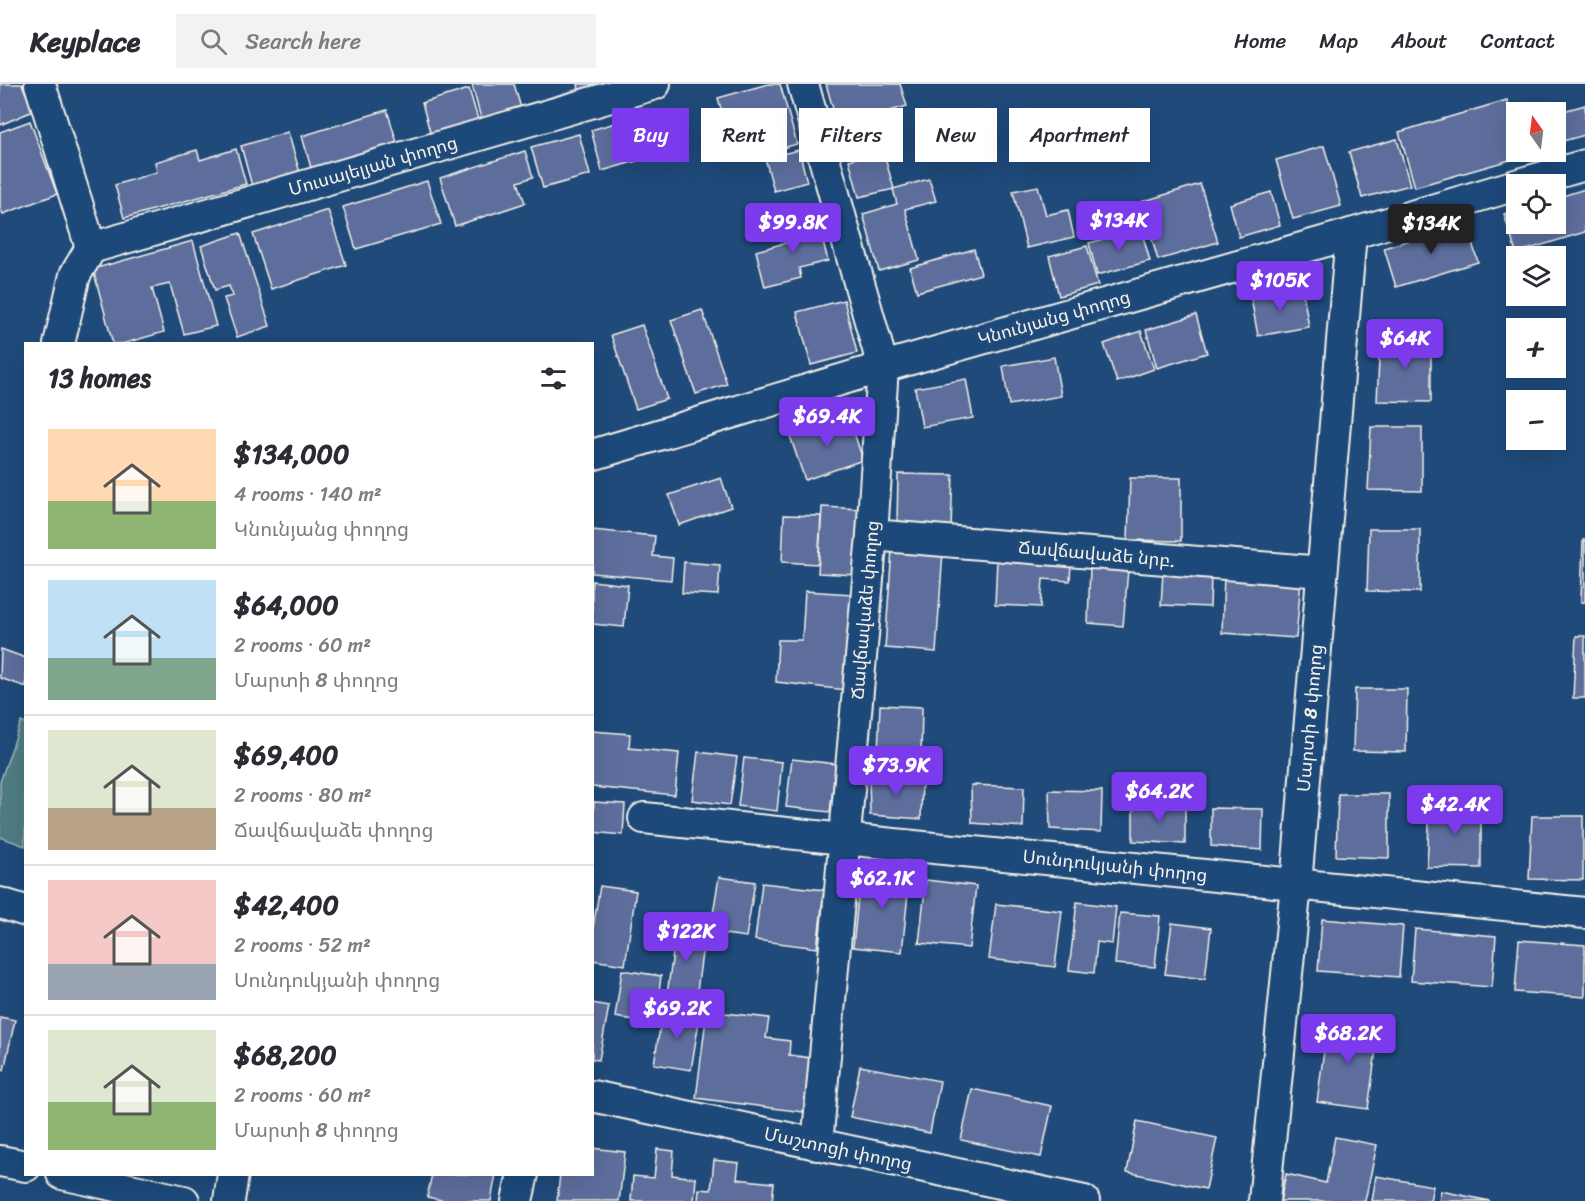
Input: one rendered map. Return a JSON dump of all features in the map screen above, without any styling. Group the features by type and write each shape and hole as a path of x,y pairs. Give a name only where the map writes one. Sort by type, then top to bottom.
{"street":[{"path":"40,84 91,248 75,275 59,342"},
{"name":"Մուսայելյան փողոց","path":"91,248 655,84"},
{"name":"Ճավճավաձե փողոց","path":"803,84 883,367 872,535 817,1145"},
{"name":"Կնունյանց փողոց","path":"1555,174 1585,165"},
{"name":"Կնունյանց փողոց","path":"594,454 883,367 1506,188"},
{"name":"Մարտի 8 փողոց","path":"1264,1201 1296,885 1350,234"},
{"name":"Ճավճավաձե նրբ.","path":"872,535 1322,572"},
{"name":"Սունդուկյանի փողոց","path":"644,818 1585,913"},
{"path":"0,903 24,910"},
{"name":"Մաշտոցի փողոց","path":"594,1096 1084,1201"},
{"path":"0,1161 24,1166"},
{"path":"71,1176 184,1201"},
{"path":"229,1201 233,1176"},
{"path":"517,1201 523,1176"}],"green space":[{"path":"21,722 24,723 24,846 0,837 0,782"}],"building":[{"path":"0,84 22,84 33,111 0,125"},
{"path":"514,84 523,115 483,126 472,85"},
{"path":"578,84 601,84 579,90"},
{"path":"768,84 780,84 787,108 721,108 718,98"},
{"path":"826,84 900,84 907,106 900,108 833,108"},
{"path":"469,89 481,130 433,143 422,103"},
{"path":"1507,100 1508,102 1506,161 1415,187 1399,132"},
{"path":"1585,105 1585,135 1566,140 1566,110"},
{"path":"787,109 797,144 787,147"},
{"path":"387,110 399,149 313,175 302,136"},
{"path":"30,121 57,194 3,214 0,207 0,132"},
{"path":"612,124 612,162 633,162 602,171 591,130"},
{"path":"288,132 300,173 252,186 241,146"},
{"path":"579,134 590,175 543,188 531,147"},
{"path":"1397,139 1410,185 1362,198 1349,152"},
{"path":"1324,146 1341,206 1293,219 1276,160"},
{"path":"236,149 246,184 124,218 115,185 157,172 155,162 197,150 200,160"},
{"path":"799,150 799,162 802,162 807,182 774,191 766,162 787,162 787,153"},
{"path":"525,151 533,177 518,182 525,203 455,226 440,178"},
{"path":"850,162 886,162 894,189 859,197"},
{"path":"929,179 936,201 905,209 919,260 879,271 863,214 897,204 893,189"},
{"path":"427,181 441,224 356,249 343,207"},
{"path":"1200,184 1218,242 1158,260 1141,202"},
{"path":"1038,186 1046,215 1068,210 1074,237 1027,248 1013,191"},
{"path":"1585,189 1585,232 1539,246 1514,246 1510,234 1566,234 1566,195"},
{"path":"1271,192 1280,225 1239,237 1230,204"},
{"path":"328,210 346,265 271,289 253,234"},
{"path":"817,218 828,261 799,268 801,278 765,287 756,251 792,241 788,225"},
{"path":"1466,223 1478,262 1396,287 1384,248"},
{"path":"1141,229 1150,261 1097,275 1089,243"},
{"path":"240,233 270,326 237,337 224,298 233,296 229,286 215,290 201,246"},
{"path":"193,241 216,326 184,334 170,284 152,288 164,332 129,342 112,342 93,269"},
{"path":"1087,246 1098,285 1059,296 1049,256"},
{"path":"974,249 981,274 917,292 910,268"},
{"path":"1302,288 1309,327 1258,336 1251,298"},
{"path":"844,300 857,353 811,365 797,312"},
{"path":"702,310 727,384 696,394 671,320"},
{"path":"1196,315 1207,353 1157,368 1146,330"},
{"path":"642,325 667,399 636,409 611,335"},
{"path":"1141,331 1154,369 1117,382 1104,344"},
{"path":"1431,338 1431,402 1377,401 1380,339"},
{"path":"1054,357 1061,396 1009,405 1003,366"},
{"path":"966,379 973,418 922,427 915,388"},
{"path":"849,417 863,460 805,480 790,436"},
{"path":"1371,427 1422,427 1422,491 1368,490"},
{"path":"898,474 953,475 951,527 897,523"},
{"path":"721,478 731,507 679,525 669,495"},
{"path":"1130,478 1181,478 1181,541 1128,540"},
{"path":"822,507 861,509 857,575 818,573"},
{"path":"784,515 821,516 818,564 782,562"},
{"path":"1369,529 1420,529 1420,592 1367,591"},
{"path":"594,530 655,536 653,556 673,558 671,580 594,573"},
{"path":"1583,540 1585,540 1585,602 1581,602"},
{"path":"892,548 943,551 936,652 885,648"},
{"path":"997,559 1071,562 1070,581 1043,579 1041,607 995,605"},
{"path":"684,562 720,565 718,595 682,593"},
{"path":"1090,567 1128,570 1123,626 1088,623"},
{"path":"1163,572 1211,576 1210,607 1161,605"},
{"path":"1224,575 1301,580 1296,638 1222,633"},
{"path":"594,581 628,585 624,627 594,624"},
{"path":"805,591 852,594 846,690 776,682 778,640 802,640"},
{"path":"1576,636 1585,636 1585,698 1573,698"},
{"path":"1,649 24,657 24,686 0,678"},
{"path":"1355,689 1407,689 1406,752 1353,751"},
{"path":"880,705 922,707 921,757 878,752"},
{"path":"594,731 630,734 629,748 679,753 675,795 594,787"},
{"path":"698,752 737,757 730,805 692,800"},
{"path":"744,758 782,762 777,811 738,806"},
{"path":"792,759 836,764 830,812 786,807"},
{"path":"869,777 922,778 921,819 870,815"},
{"path":"971,785 1024,787 1023,827 972,823"},
{"path":"1049,790 1102,791 1101,832 1050,829"},
{"path":"1338,794 1389,794 1389,858 1336,856"},
{"path":"594,802 625,804 623,835 594,832"},
{"path":"1133,802 1185,804 1185,844 1133,841"},
{"path":"1430,804 1481,804 1481,868 1427,867"},
{"path":"1211,808 1263,809 1262,850 1211,846"},
{"path":"1532,816 1583,816 1583,880 1529,879"},
{"path":"861,869 910,874 902,952 853,947"},
{"path":"719,877 755,882 746,937 710,932"},
{"path":"926,880 976,886 969,948 919,943"},
{"path":"762,883 824,890 817,948 755,940"},
{"path":"600,886 636,891 625,965 594,960 594,922"},
{"path":"1077,902 1116,907 1112,944 1097,942 1094,973 1069,970"},
{"path":"996,904 1062,911 1055,967 989,959"},
{"path":"1120,913 1160,916 1155,967 1115,964"},
{"path":"678,919 706,923 695,1006 666,1001"},
{"path":"1322,919 1403,926 1399,977 1318,971"},
{"path":"1172,923 1211,928 1205,979 1165,974"},
{"path":"1415,929 1496,936 1492,987 1411,981"},
{"path":"1519,940 1585,945 1585,997 1515,992"},
{"path":"622,970 661,976 655,1023 615,1017"},
{"path":"594,1003 609,1006 599,1060 594,1059"},
{"path":"663,1009 700,1015 691,1070 654,1064"},
{"path":"707,1011 769,1018 766,1038 790,1041 789,1055 811,1058 803,1112 696,1098"},
{"path":"0,1017 15,1020 4,1070 0,1069"},
{"path":"1328,1021 1379,1028 1368,1109 1317,1102"},
{"path":"860,1066 940,1081 930,1133 850,1117"},
{"path":"972,1089 1052,1106 1041,1157 961,1140"},
{"path":"1137,1121 1217,1138 1206,1189 1127,1172"},
{"path":"1335,1137 1377,1145 1365,1201 1280,1201 1286,1174 1326,1183"},
{"path":"594,1148 625,1152 619,1201 557,1201 560,1176 594,1176"},
{"path":"657,1149 674,1151 672,1175 696,1178 694,1201 631,1201 633,1176 654,1178"},
{"path":"714,1160 739,1163 737,1179 774,1183 772,1201 698,1201 699,1189 711,1190"},
{"path":"432,1176 496,1176 491,1201 446,1201 427,1197"},
{"path":"1376,1176 1433,1186 1430,1201 1372,1201"},
{"path":"1441,1191 1490,1201 1439,1201"}]}
